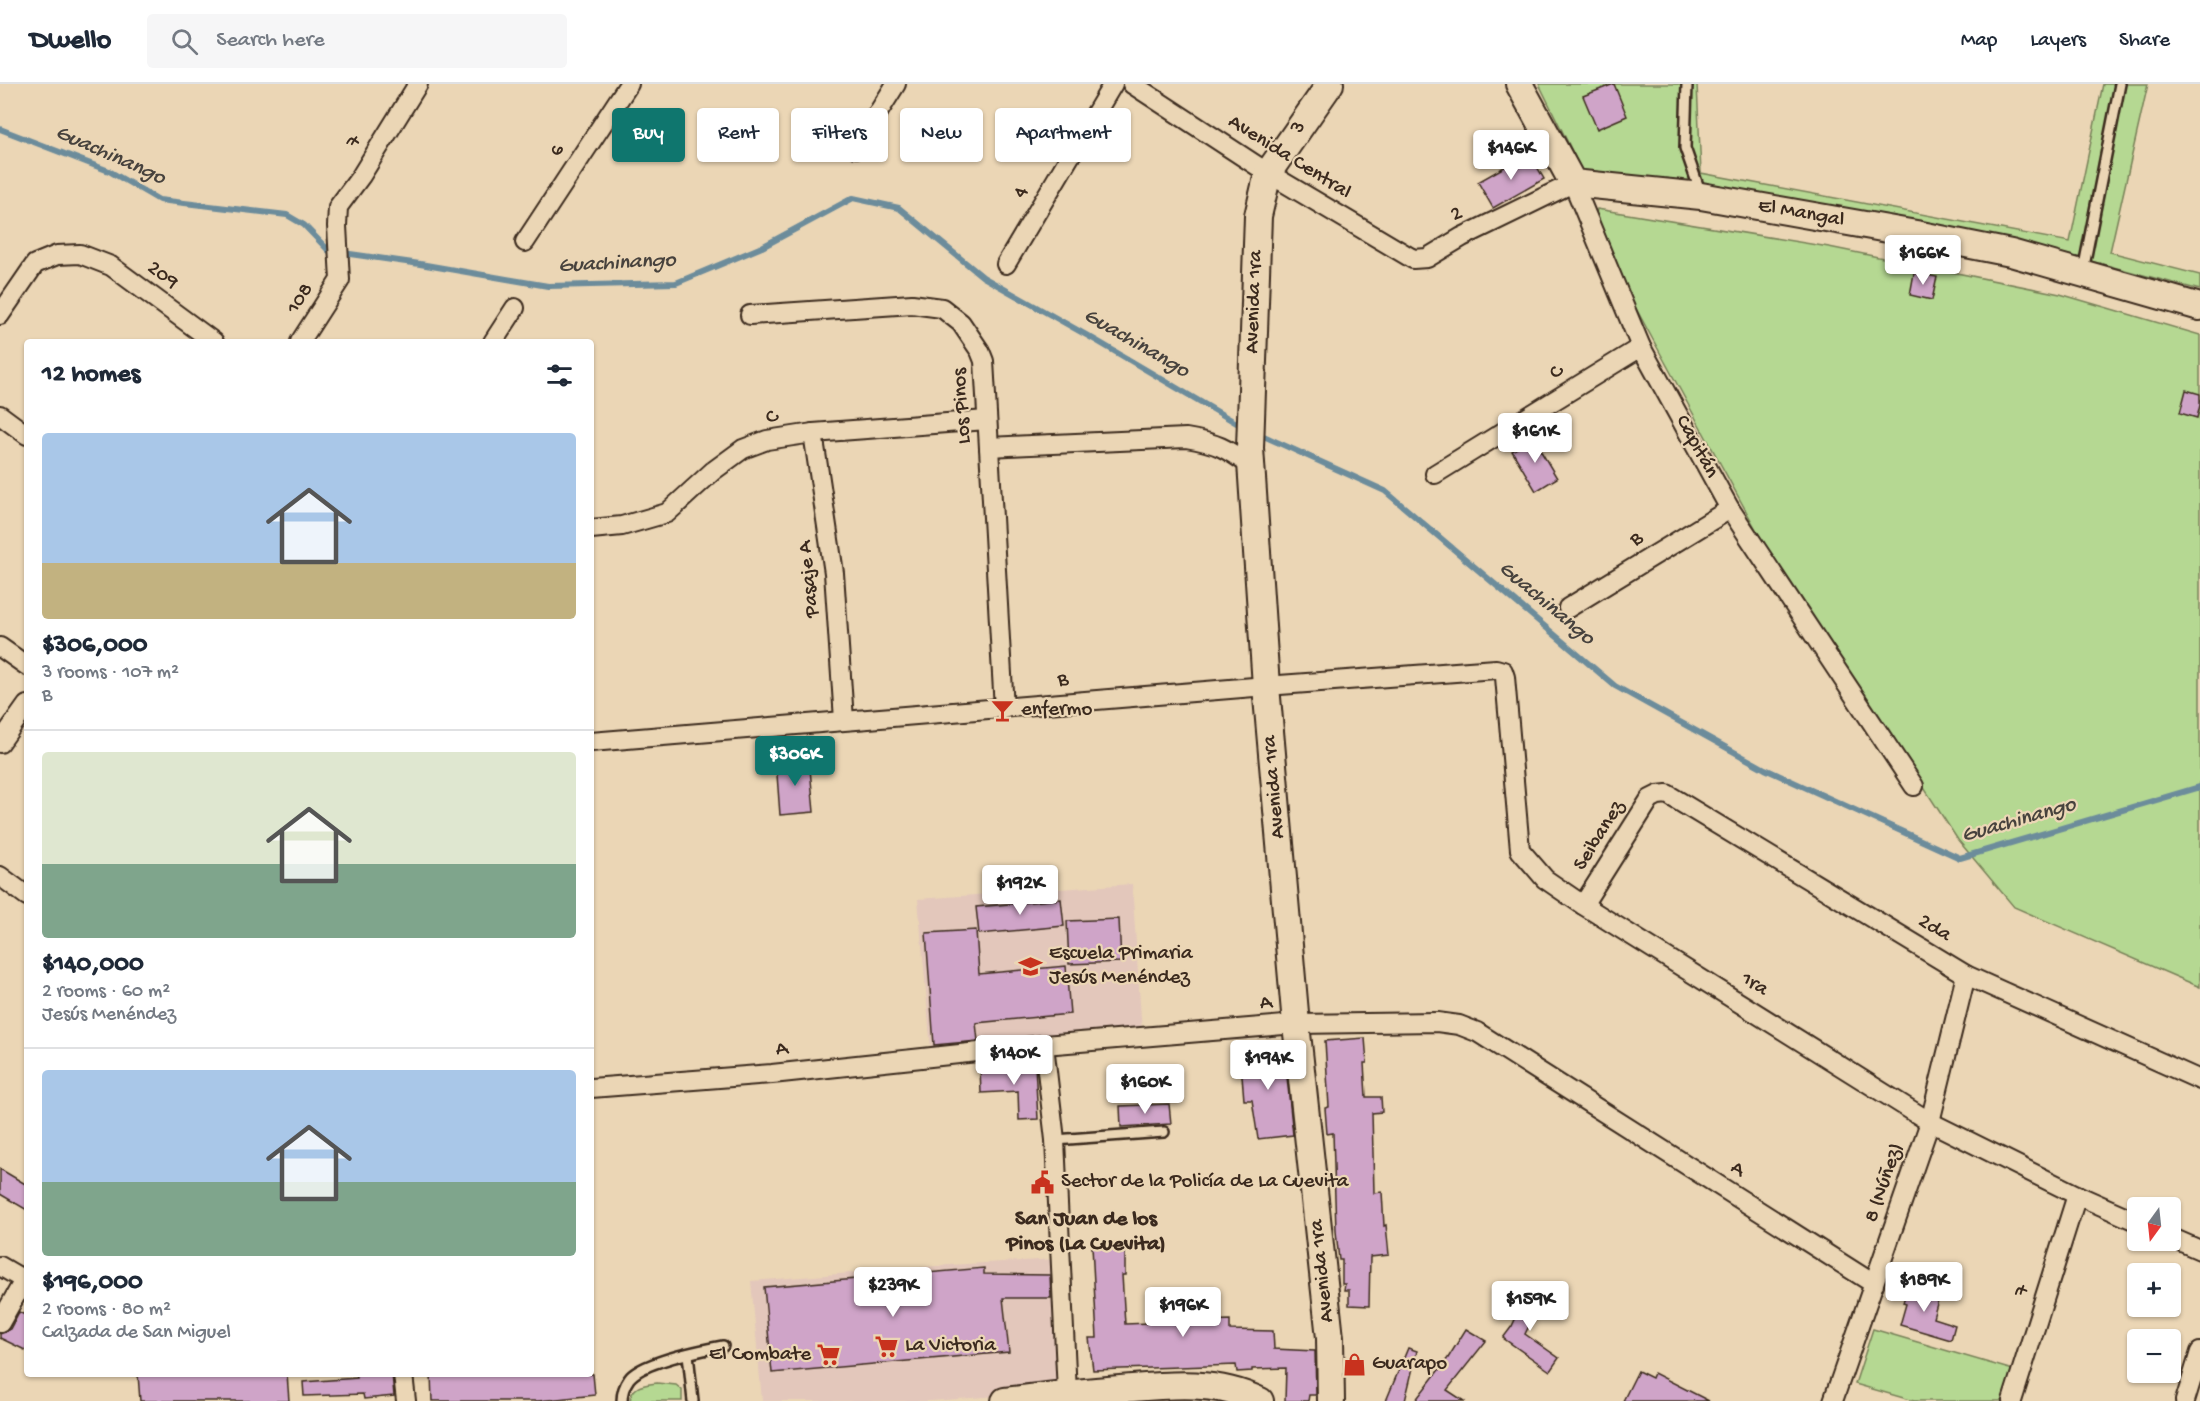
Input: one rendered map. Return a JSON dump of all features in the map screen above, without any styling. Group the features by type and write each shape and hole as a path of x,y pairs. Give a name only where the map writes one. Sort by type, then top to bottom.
{"street":[{"name":"7","path":"340,280 336,226 338,207 361,176 418,84"},
{"name":"6","path":"525,242 629,84"},
{"path":"881,108 896,84"},
{"name":"4","path":"1006,264 1113,84"},
{"name":"Avenida Central","path":"1132,84 1268,173 1413,259 1427,258"},
{"name":"3","path":"1268,173 1330,84"},
{"name":"Capitán","path":"1519,84 1573,183 1641,347 1730,509 1914,786"},
{"name":"Avenida 1ra","path":"1268,173 1258,216 1251,457 1266,686 1296,1024 1330,1338 1331,1401"},
{"name":"El Mangal","path":"1573,183 1701,196 1926,236 2011,254 2200,307"},
{"name":"2","path":"1427,258 1462,237 1573,183"},
{"name":"209","path":"0,315 35,264 57,255 80,254 111,266 210,339"},
{"name":"108","path":"302,339 340,280"},
{"name":"Los Pinos","path":"750,315 912,304 942,308 961,323 980,351 984,361 1004,709"},
{"path":"495,339 515,308"},
{"name":"C","path":"1435,474 1641,347"},
{"path":"0,416 24,433"},
{"name":"C","path":"594,528 622,526 667,513 713,471 743,449 767,440 813,433 987,420"},
{"name":"Pasaje A","path":"813,433 834,573 844,720"},
{"path":"988,447 1186,438 1251,457"},
{"name":"B","path":"1568,608 1730,509"},
{"path":"0,647 24,664"},
{"name":"B","path":"594,742 1266,686 1503,670"},
{"name":"1ra","path":"1503,670 1520,850 1545,879 1930,1122 2077,1195 2127,1217"},
{"path":"0,743 24,709"},
{"name":"2da","path":"1658,795 1666,794 1966,975 2200,1080"},
{"name":"Seibanez","path":"1583,905 1650,799 1658,795"},
{"path":"0,876 24,894"},
{"name":"8 (Núñez)","path":"1833,1401 1930,1122 1966,975"},
{"name":"A","path":"594,1088 772,1074 1044,1046 1296,1024 1437,1022 1459,1025 1477,1032 1874,1284"},
{"path":"1044,1046 1055,1140 1067,1393"},
{"name":"7","path":"2012,1401 2077,1195"},
{"path":"2181,1242 2200,1250"},
{"path":"0,1266 24,1277"},
{"path":"0,1323 24,1281"},
{"path":"2185,1401 2200,1352"},
{"path":"403,1377 406,1401"},
{"path":"1005,1401 1067,1393 1122,1395 1172,1384 1226,1389 1260,1401"}],"lane":[{"path":"1687,84 1685,148 1701,196"},
{"path":"2083,274 2120,84"},
{"path":"1055,1140 1164,1132"},
{"path":"622,1401 622,1391 630,1377 645,1367 723,1346"},
{"path":"688,1354 693,1401"}],"shaded area":[{"name":"Escuela Primaria Jesús Menéndez","path":"1132,884 1142,1032 931,1050 918,899"},
{"path":"1056,1259 1064,1391 931,1401 762,1401 751,1281"}],"green space":[{"path":"1539,84 1697,84 1701,173 2070,242 2103,84 2148,84 2110,252 2200,275 2200,290 2004,238 1582,171"},
{"path":"1597,209 1829,247 2060,294 2200,335 2200,987 2014,907 1958,840 1758,533 1633,303 1595,219"},
{"path":"1873,1329 2013,1370 2004,1401 1914,1401 1855,1384"},
{"path":"657,1383 676,1385 682,1390 682,1401 630,1401 636,1389 643,1385"}],"building":[{"path":"1614,84 1627,116 1597,129 1583,96"},
{"path":"1529,153 1544,179 1493,208 1478,182"},
{"path":"1914,273 1937,277 1932,300 1910,295"},
{"path":"2186,390 2200,394 2197,418 2180,413"},
{"path":"1533,438 1557,478 1536,491 1512,451"},
{"path":"809,758 814,812 780,815 776,761"},
{"path":"1061,899 1064,926 979,934 976,907"},
{"path":"1119,919 1121,962 1069,964 1067,921"},
{"path":"976,930 979,974 1066,966 1070,1014 976,1023 978,1041 934,1045 926,933"},
{"path":"1365,1038 1366,1097 1381,1097 1382,1112 1372,1113 1374,1193 1382,1192 1389,1255 1370,1257 1369,1306 1349,1305 1349,1290 1344,1290 1345,1284 1342,1284 1342,1260 1339,1260 1336,1231 1333,1133 1327,1134 1325,1108 1329,1107 1325,1041"},
{"path":"1284,1048 1293,1135 1258,1139 1252,1100 1244,1100 1240,1052"},
{"path":"1035,1066 1038,1119 1019,1120 1018,1091 981,1093 980,1068"},
{"path":"1169,1104 1171,1124 1121,1127 1120,1106"},
{"path":"0,1169 24,1183 24,1208 0,1194"},
{"path":"1092,1246 1125,1246 1125,1275 1122,1275 1125,1324 1230,1320 1230,1330 1273,1331 1274,1349 1315,1351 1316,1395 1309,1395 1308,1401 1285,1401 1286,1368 1237,1372 1236,1365 1093,1370 1089,1338 1097,1338"},
{"path":"984,1268 984,1274 1050,1275 1051,1298 1003,1298 1009,1352 772,1373 764,1287"},
{"path":"1908,1284 1940,1293 1933,1318 1955,1325 1951,1340 1900,1325 1906,1304 1903,1303"},
{"path":"1529,1289 1544,1296 1525,1334 1559,1358 1550,1371 1503,1338 1512,1326"},
{"path":"19,1312 24,1314 24,1350 0,1338 0,1334 10,1329"},
{"path":"1466,1329 1486,1341 1447,1390 1464,1401 1415,1401 1448,1358"},
{"path":"1408,1348 1417,1351 1405,1401 1386,1401"},
{"path":"1638,1371 1652,1378 1654,1373 1709,1401 1623,1401"},
{"path":"138,1377 287,1377 289,1401 140,1401"},
{"path":"392,1377 394,1396 364,1399 363,1394 304,1396 303,1382"},
{"path":"431,1377 593,1377 595,1395 538,1401 432,1401"}],"waterway":[{"name":"Guachinango","path":"0,129 109,171 159,200 287,215 304,225 329,251 548,286 676,283 762,247 853,198 899,208 983,277 1245,428"},
{"name":"Guachinango","path":"1257,433 1385,491 1615,686 1765,769 1960,858 2200,787"}],"place":[{"name":"enfermo","path":"1003,710"},
{"name":"Escuela Primaria Jesús Menéndez","path":"1031,966"},
{"name":"Sector de la Policía de La Cuevita","path":"1043,1182"},
{"name":"La Victoria","path":"887,1346"},
{"name":"El Combate","path":"829,1355"},
{"name":"Guarapo","path":"1354,1364"}],"district":[{"name":"San Juan de los Pinos (La Cuevita)","path":"1086,1232"}]}
